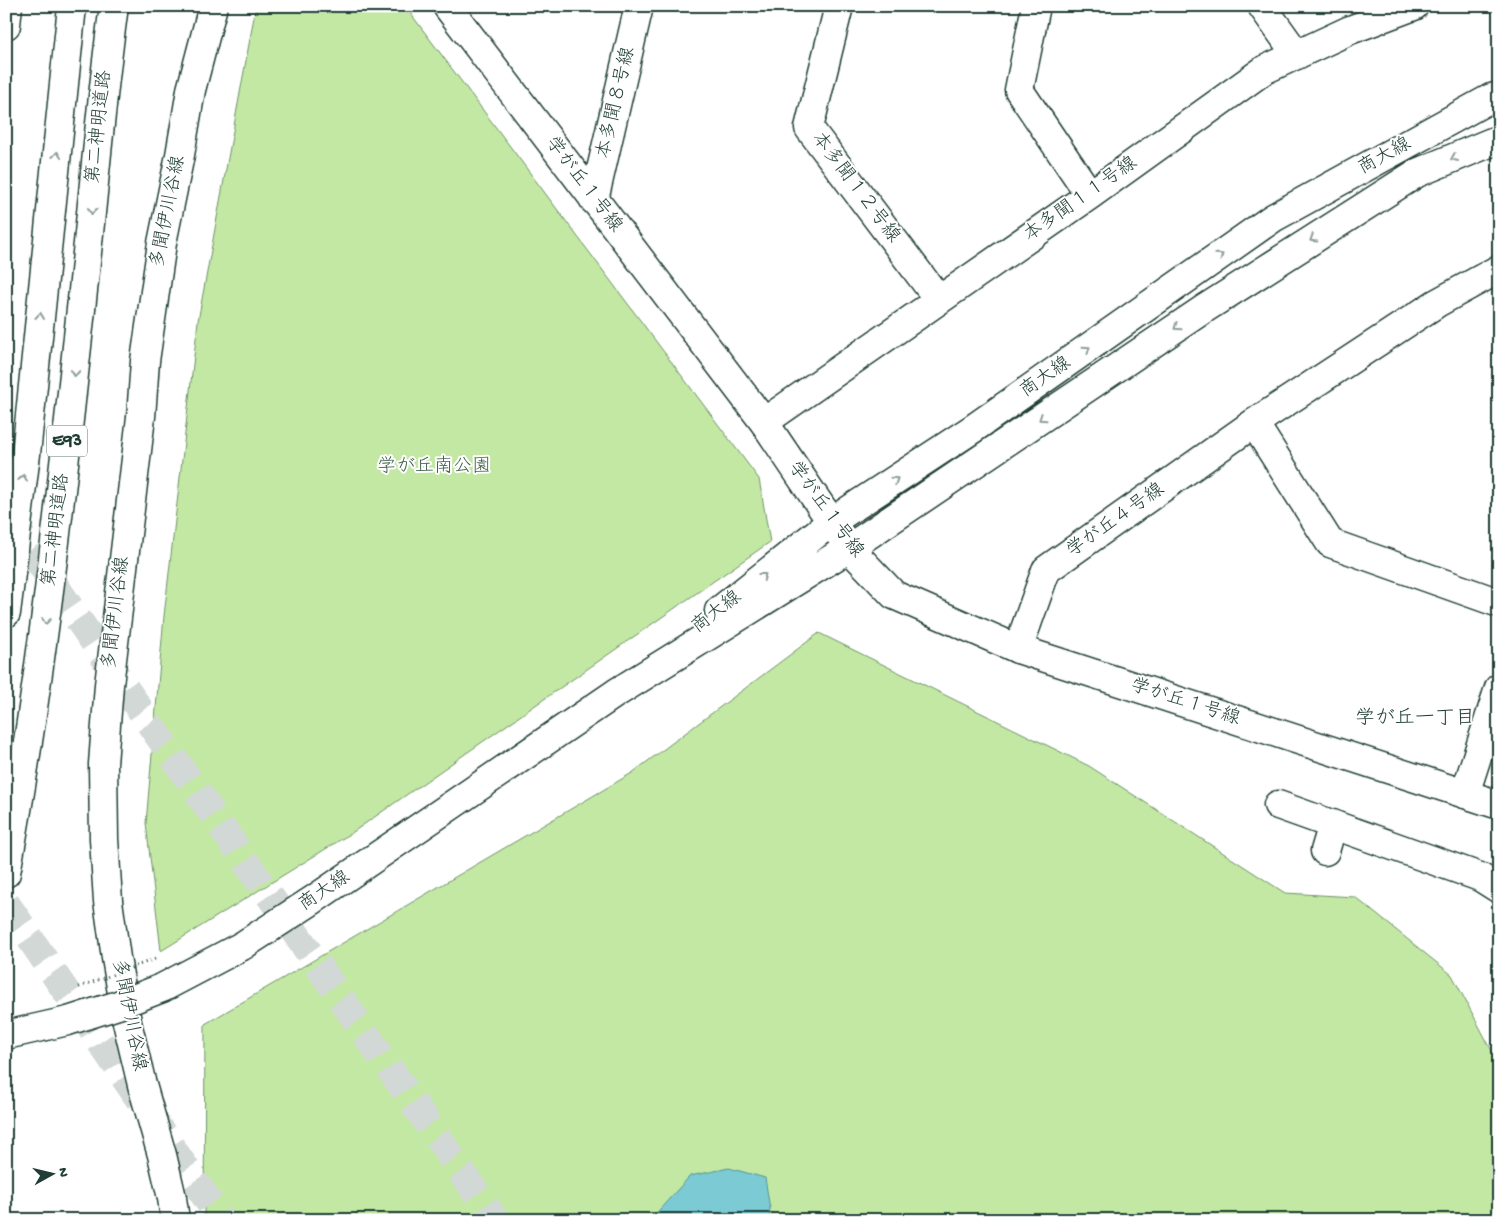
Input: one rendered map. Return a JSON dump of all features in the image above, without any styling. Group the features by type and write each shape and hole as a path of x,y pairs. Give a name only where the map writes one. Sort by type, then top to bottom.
{"main road":[{"path":"6,25 8,6"},
{"name":"E93","path":"6,613 26,454 72,6"},
{"name":"第二神明道路","path":"6,873 45,632 67,447 114,6"},
{"name":"多聞伊川谷線","path":"175,1220 166,1172 127,1022 116,958 108,901 104,839 103,764 109,685 145,361 162,243 191,90 213,6"},
{"name":"学が丘１号線","path":"447,6 764,422 849,548 894,594 1018,649 1499,805"},
{"name":"本多聞８号線","path":"594,200 640,6"},
{"name":"本多聞１２号線","path":"839,6 809,128 938,300"},
{"path":"1036,6 1019,90 1090,195"},
{"path":"1262,6 1297,54"},
{"name":"本多聞１１号線","path":"764,422 1090,195 1264,70 1350,30 1414,6"},
{"name":"商大線","path":"616,693 831,522 974,428 1273,218 1492,98 1499,96"},
{"name":"商大線","path":"6,1035 68,1021 118,1005 162,988 242,946 321,895 616,693 849,548 1204,308 1417,173 1499,139"},
{"name":"学が丘４号線","path":"1018,649 1046,570 1254,423 1437,303 1499,270"},
{"path":"1254,423 1330,544 1499,603"},
{"path":"1465,794 1499,688"},
{"path":"1278,805 1480,877 1499,889"},
{"path":"1325,851 1334,824"}],"path":[{"path":"74,988 155,959"},
{"path":"137,1220 140,1215"}],"green space":[{"name":"学が丘南公園","path":"256,6 405,6 759,479 770,542 353,832 161,951 146,823 164,616 198,321"},
{"path":"819,633 1089,766 1285,893 1355,897 1452,975 1499,1064 1499,1220 204,1220 205,1024 632,773"}],"water":[{"path":"729,1168 765,1178 770,1209 769,1220 650,1220 690,1176"}],"tunnel":[{"path":"7,515 495,1220"},
{"path":"6,903 221,1220"}],"district":[{"name":"学が丘一丁目","path":"1415,719"}]}
